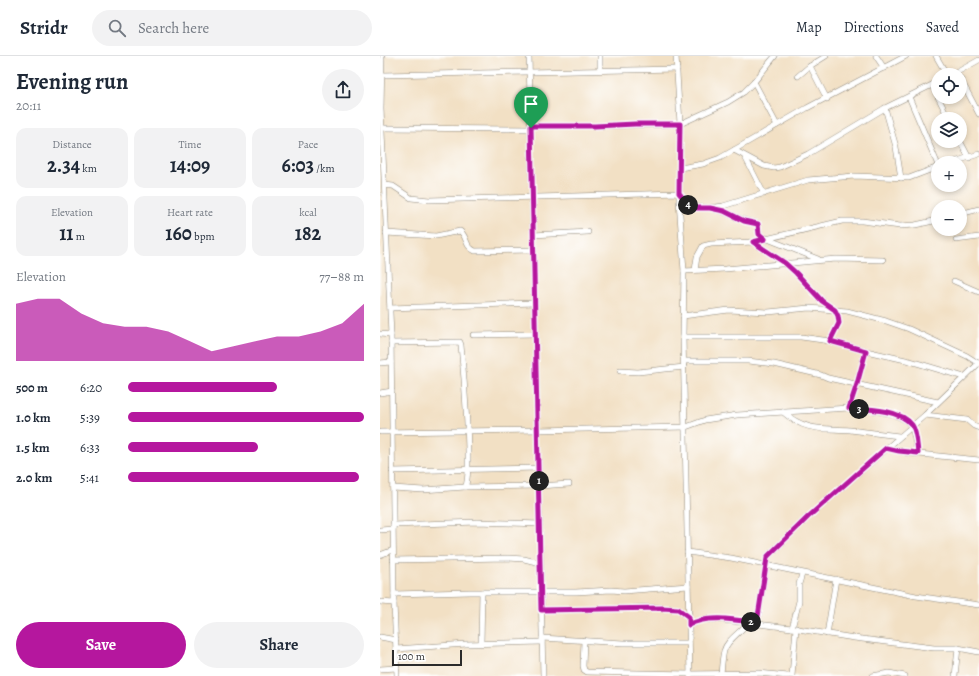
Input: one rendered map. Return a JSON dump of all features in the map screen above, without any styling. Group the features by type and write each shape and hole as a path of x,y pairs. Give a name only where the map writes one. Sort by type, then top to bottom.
{"street":[{"path":"382,56 382,152 385,185 384,229 391,335 393,560 397,676"},
{"path":"529,56 543,676"},
{"path":"600,56 600,70"},
{"path":"676,56 680,124 679,193 684,271 683,337 690,675"},
{"path":"383,128 680,124 728,102 744,92 775,56"},
{"path":"798,76 826,56"},
{"path":"876,56 884,68"},
{"path":"680,168 703,164 720,158 777,125 906,56"},
{"path":"936,56 943,68"},
{"path":"966,68 979,60"},
{"path":"810,66 827,99"},
{"path":"381,77 529,71 677,69"},
{"path":"754,82 777,125"},
{"path":"734,150 745,157 769,167 780,167 808,154 885,108 931,86"},
{"path":"967,91 979,114"},
{"path":"908,97 934,156"},
{"path":"885,108 896,147 901,178"},
{"path":"964,148 969,158 979,154"},
{"path":"745,157 764,194"},
{"path":"710,208 737,203 814,179 854,176 901,178 916,176 931,169"},
{"path":"385,185 394,186 411,198 429,200 679,193"},
{"path":"679,193 691,207 710,208 729,213 744,221 757,223 759,234 765,239 821,260"},
{"path":"967,212 979,209"},
{"path":"695,270 697,257 703,246 711,244 753,242 842,221 862,221 900,226 931,222"},
{"path":"384,229 436,236 460,232 462,233 468,246 475,251 534,250"},
{"path":"534,235 588,232"},
{"path":"956,240 979,237"},
{"path":"753,242 785,263 822,301 835,310 839,323 830,341"},
{"path":"684,271 821,260 883,260"},
{"path":"954,281 979,292"},
{"path":"390,308 535,303"},
{"path":"683,316 729,310 768,312 809,308 835,310 886,321 910,329 967,356 978,365 926,414 899,436 788,536 768,556 757,623"},
{"path":"380,334 391,335"},
{"path":"473,335 535,334"},
{"path":"683,337 801,337 830,341 866,351 896,357 964,377"},
{"path":"391,343 460,342 467,431 468,470 467,485 465,487"},
{"path":"849,408 866,351"},
{"path":"620,371 638,372 684,364 748,361 774,364 828,378 938,402"},
{"path":"380,363 391,362"},
{"path":"380,393 392,391"},
{"path":"380,432 686,427 705,420 737,416 849,408 872,410 900,416 912,426 918,453"},
{"path":"783,412 795,422 809,427 899,436"},
{"path":"926,414 967,420 979,428"},
{"path":"886,448 899,451 979,460"},
{"path":"392,471 538,468"},
{"path":"393,488 423,490 465,487 570,484"},
{"path":"380,530 393,527 477,522 540,524"},
{"path":"380,556 393,550"},
{"path":"687,552 836,579 916,596 979,606"},
{"path":"393,560 508,558 524,559 540,563"},
{"path":"792,676 794,628 799,601 799,584 802,574"},
{"path":"827,634 836,579"},
{"path":"394,594 624,591 688,586"},
{"path":"481,643 480,607 482,592"},
{"path":"380,602 394,603"},
{"path":"541,610 650,607 678,609 689,617"},
{"path":"689,625 693,622 708,619 748,622 934,648 958,648 979,652"},
{"path":"721,673 724,650 748,622"},
{"path":"380,637 396,640"},
{"path":"396,648 542,640 584,640 623,643 689,643"},
{"path":"584,640 583,666 584,670 588,672 690,675 759,673 788,676"},
{"path":"955,676 958,648"},
{"path":"380,669 397,668"},
{"path":"872,676 889,673 905,676"}],"route":[{"path":"635,124 680,124 679,193 693,208 710,208 724,211 744,221 758,224 759,234 765,239 753,242 785,263 822,301 835,310 839,323 830,341 866,351 849,408 894,414 906,420 912,426 915,433 918,453 909,453 886,448 808,517 768,556 757,623 714,618 693,622 689,625 689,617 685,616 678,609 650,607 541,610 531,128 531,126 559,125 610,126 635,124"}]}
